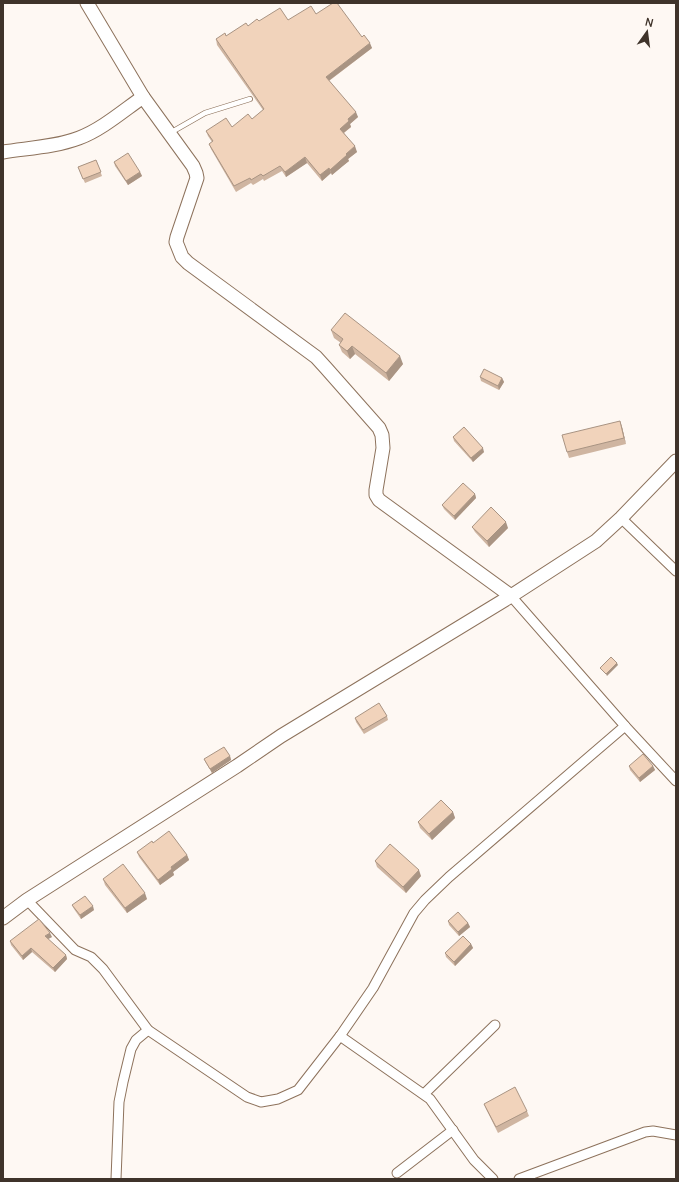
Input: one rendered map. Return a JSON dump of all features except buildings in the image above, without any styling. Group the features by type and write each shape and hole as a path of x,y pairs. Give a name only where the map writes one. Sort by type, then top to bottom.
{"street":[{"path":"88,4 143,97 193,166 196,173 197,178 195,185 177,237 178,248 182,257 316,358 326,368 379,428 384,442 376,490 376,495 379,500 511,596 625,726 676,781"},
{"path":"3,152 61,143 78,138 93,131 143,97"},
{"path":"3,918 27,900 231,770 281,736 511,596 596,541 621,518 676,461"},
{"path":"621,518 676,571"},
{"path":"27,900 75,950 91,957 103,969 148,1030 247,1097 261,1102 278,1099 298,1090 340,1036 373,988 414,913 425,900 449,877 625,726"},
{"path":"424,1094 495,1025"},
{"path":"116,1179 120,1102 123,1082 131,1049 136,1040 148,1030"},
{"path":"340,1036 430,1099 474,1160 493,1179"},
{"path":"397,1173 453,1130"},
{"path":"519,1179 645,1132 653,1131 676,1134"}],"lane":[{"path":"169,134 205,113 250,99"}]}
